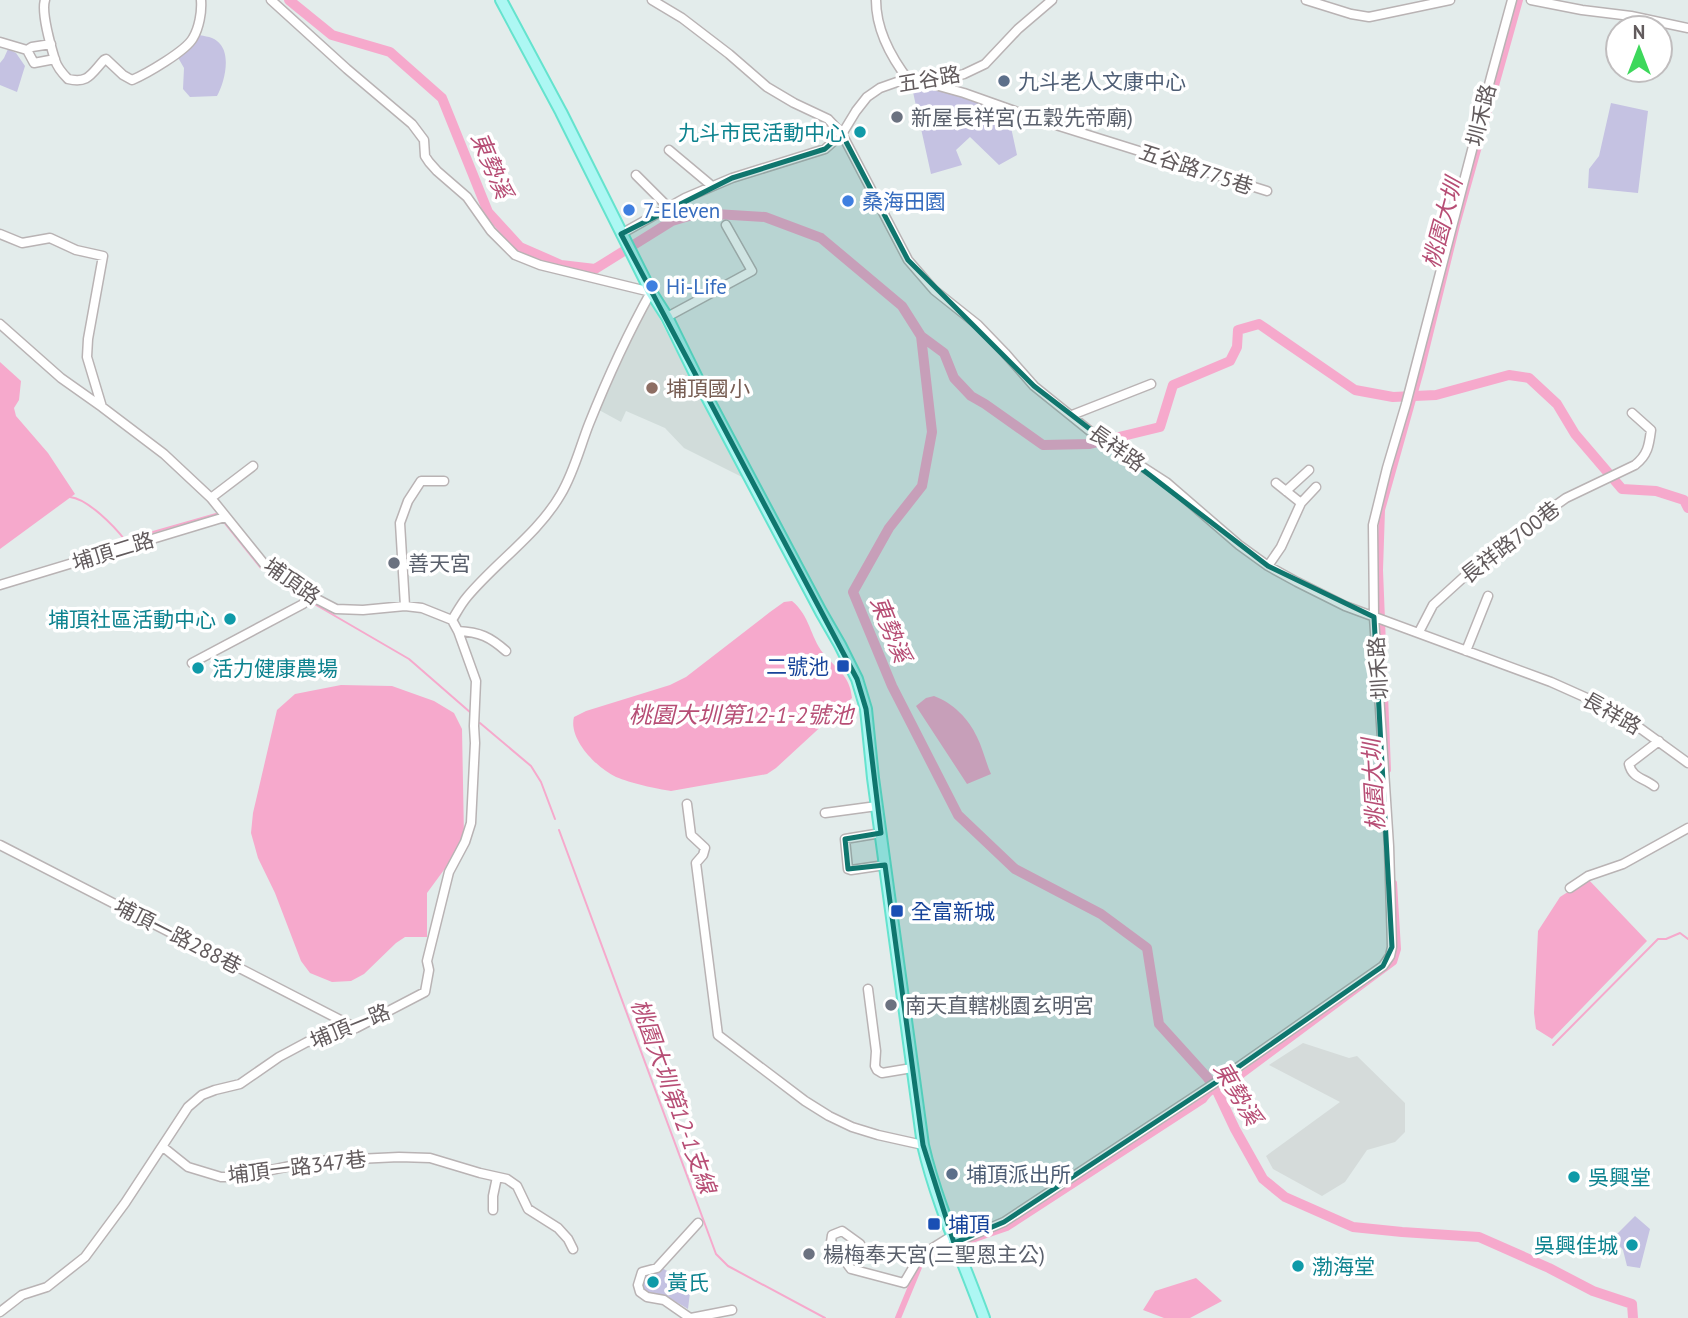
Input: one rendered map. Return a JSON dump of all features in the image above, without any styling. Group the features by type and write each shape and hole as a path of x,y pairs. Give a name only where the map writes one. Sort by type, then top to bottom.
{"main road":[{"path":"501,0 561,112 622,237 667,317 857,679 866,709 923,1145 930,1174 984,1318"}],"street":[{"path":"45,0 43,6 55,59 68,79 79,82 86,79 106,59 122,75 132,80 152,70 189,44 194,37 201,0"},
{"path":"271,0 412,124 424,140 425,156 436,171 467,197 491,231 515,256 540,265 651,292 615,362 561,495 530,533 467,597 452,620"},
{"name":"長祥路","path":"652,0 682,18 767,87 828,119 842,134 908,260 934,290 978,326 1034,386 1098,438 1166,482 1239,545 1268,566 1345,606 1551,682 1598,703 1626,718 1688,763"},
{"path":"876,0 884,38 896,64 910,82"},
{"name":"五谷路","path":"842,134 867,97 880,88 897,82 925,82 964,74 985,64 1018,29 1052,0"},
{"path":"1306,0 1369,17 1450,0"},
{"name":"圳禾路","path":"860,1244 842,1231 832,1235 831,1242 851,1269 904,1283 920,1256 1004,1222 1220,1079 1383,966 1390,956 1389,846 1373,525 1512,0"},
{"path":"1531,0 1688,28"},
{"path":"1580,0 1582,10"},
{"path":"0,42 27,50 51,44"},
{"path":"27,50 34,63 55,59"},
{"name":"五谷路775巷","path":"925,82 1267,191"},
{"path":"622,237 668,207 767,166 825,149 842,134"},
{"path":"669,150 712,187"},
{"path":"636,175 668,207"},
{"path":"667,317 752,271 726,225"},
{"path":"0,234 22,243 50,239 76,250 103,256 87,357 103,407"},
{"name":"埔頂路","path":"0,324 61,379 164,454 211,498 265,565 309,595 336,609 363,610 405,606 422,608 452,620"},
{"path":"1072,415 1150,384"},
{"name":"長祥路700巷","path":"1419,632 1433,605 1498,546 1566,499 1642,460 1649,448 1651,430 1632,413"},
{"path":"211,498 253,466"},
{"path":"1286,491 1309,470"},
{"path":"405,606 400,523 408,501 421,481 444,481"},
{"path":"1276,483 1301,503"},
{"path":"1268,566 1301,503 1316,487"},
{"name":"埔頂二路","path":"0,585 225,517"},
{"path":"192,663 303,604 309,595"},
{"path":"1466,651 1488,596"},
{"name":"埔頂一路","path":"0,1312 22,1295 47,1287 85,1257 125,1203 188,1107 202,1095 240,1084 279,1057 307,1042 334,1037 425,992 429,970 427,961 449,872 465,842 471,823 476,681 452,620"},
{"path":"458,631 491,638 506,651"},
{"path":"1654,786 1636,777 1629,769 1629,764 1659,741"},
{"path":"687,804 691,835 705,848 696,863 718,1035 829,1116 852,1127 923,1145"},
{"path":"825,813 877,806"},
{"path":"1570,888 1588,876 1623,864 1688,828"},
{"path":"881,833 845,839 848,869 885,864"},
{"name":"埔頂一路288巷","path":"0,845 356,1027"},
{"path":"868,989 877,1070 882,1073 912,1068"},
{"name":"埔頂一路347巷","path":"163,1147 188,1167 221,1177 236,1177 315,1161 430,1158 507,1179 517,1186 528,1209 558,1228 573,1248"},
{"path":"493,1210 497,1177"},
{"path":"698,1223 657,1268 642,1272 638,1285 640,1292 646,1297 664,1300 690,1318 732,1310"}],"highlighted area":[{"path":"842,134 908,260 1034,386 1268,566 1374,617 1392,947 1383,966 1224,1077 1004,1222 954,1243 923,1145 885,865 848,869 845,839 881,833 866,709 857,679 621,234 732,178 825,149"}],"shaded area":[{"path":"194,34 215,39 222,46 226,67 217,96 190,97 183,89 184,68 176,54"},
{"path":"8,49 16,53 25,66 17,92 0,85 0,63"},
{"path":"911,83 1007,109 1017,155 999,165 970,137 956,150 962,165 931,174"},
{"path":"1611,103 1648,111 1638,193 1588,188 1589,169 1599,156"},
{"name":"埔頂國小","path":"650,300 742,477 684,448 665,428 626,411 621,422 599,410"},
{"path":"1303,1043 1349,1058 1357,1056 1405,1103 1405,1132 1395,1142 1367,1150 1345,1182 1322,1196 1273,1169 1266,1156 1340,1102 1269,1065"},
{"path":"1635,1216 1650,1229 1640,1268 1627,1266 1623,1250 1613,1238"},
{"path":"660,1267 691,1284 688,1309 667,1297 643,1290 642,1283 646,1272"}],"water":[{"path":"0,362 21,381 19,400 14,408 16,416 48,453 75,494 0,549"},
{"name":"桃園大圳第12-1-2號池","path":"792,601 803,613 823,653 842,673 852,698 776,768 767,774 671,791 616,777 586,752 575,734 574,717 670,685 686,677 770,612 784,602"},
{"path":"341,685 392,686 434,701 454,713 462,729 464,837 427,893 427,937 405,937 364,974 351,981 332,982 310,973 301,961 275,893 258,858 251,833 253,813 277,710 295,694"},
{"path":"934,696 954,707 970,724 991,774 967,784 916,706 926,698"},
{"path":"1588,879 1647,941 1552,1039 1536,1029 1534,1013 1538,931 1560,897"},
{"path":"1196,1278 1222,1301 1190,1318 1164,1318 1143,1310 1155,1291"}],"waterway":[{"name":"東勢溪","path":"289,0 332,35 390,52 442,98 488,212 520,247 561,265 595,269 672,221 699,213 765,217 821,238 902,306 921,336 932,432 922,486 889,528 853,592 892,686 958,815 1015,869 1101,914 1147,948 1159,1024 1207,1077 1263,1179 1285,1197 1353,1227 1479,1237 1593,1291 1632,1304 1633,1318"},
{"name":"桃園大圳","path":"1388,770 1380,570 1382,510 1520,0"},
{"path":"921,336 944,353 954,378 971,396 1043,445 1090,444 1160,427 1173,385 1230,361 1237,347 1238,330 1259,324 1355,390 1393,397 1436,395 1509,375 1529,378 1557,404 1575,434 1622,489 1656,491 1684,500 1688,508"},
{"path":"70,497 92,508 125,540 216,514 218,516"},
{"name":"桃園大圳第12-1支線","path":"224,522 261,568 303,596"},
{"name":"桃園大圳第12-1支線","path":"311,602 409,659 471,713"},
{"name":"桃園大圳第12-1支線","path":"480,723 531,766 541,782 555,819"},
{"name":"桃園大圳第12-1支線","path":"559,830 716,1254 728,1266 825,1318"},
{"name":"桃園大圳","path":"898,1318 922,1260 1007,1228 1204,1100 1217,1088 1234,1081 1394,962 1398,949 1394,883"},
{"path":"1553,1045 1658,939 1666,939 1680,933 1688,939"}],"place":[{"name":"九斗老人文康中心","path":"1004,81"},
{"name":"新屋長祥宮(五穀先帝廟)","path":"897,117"},
{"name":"九斗市民活動中心","path":"860,132"},
{"name":"桑海田園","path":"848,201"},
{"name":"7-Eleven","path":"629,210"},
{"name":"Hi-Life","path":"652,286"},
{"name":"埔頂國小","path":"652,388"},
{"name":"善天宮","path":"394,563"},
{"name":"埔頂社區活動中心","path":"230,619"},
{"name":"二號池","path":"843,666"},
{"name":"活力健康農場","path":"198,668"},
{"name":"全富新城","path":"897,911"},
{"name":"南天直轄桃園玄明宮","path":"891,1005"},
{"name":"埔頂派出所","path":"952,1174"},
{"name":"吳興堂","path":"1574,1177"},
{"name":"埔頂","path":"934,1224"},
{"name":"吳興佳城","path":"1632,1245"},
{"name":"楊梅奉天宮(三聖恩主公)","path":"809,1254"},
{"name":"渤海堂","path":"1298,1266"},
{"name":"黃氏","path":"653,1282"}]}
